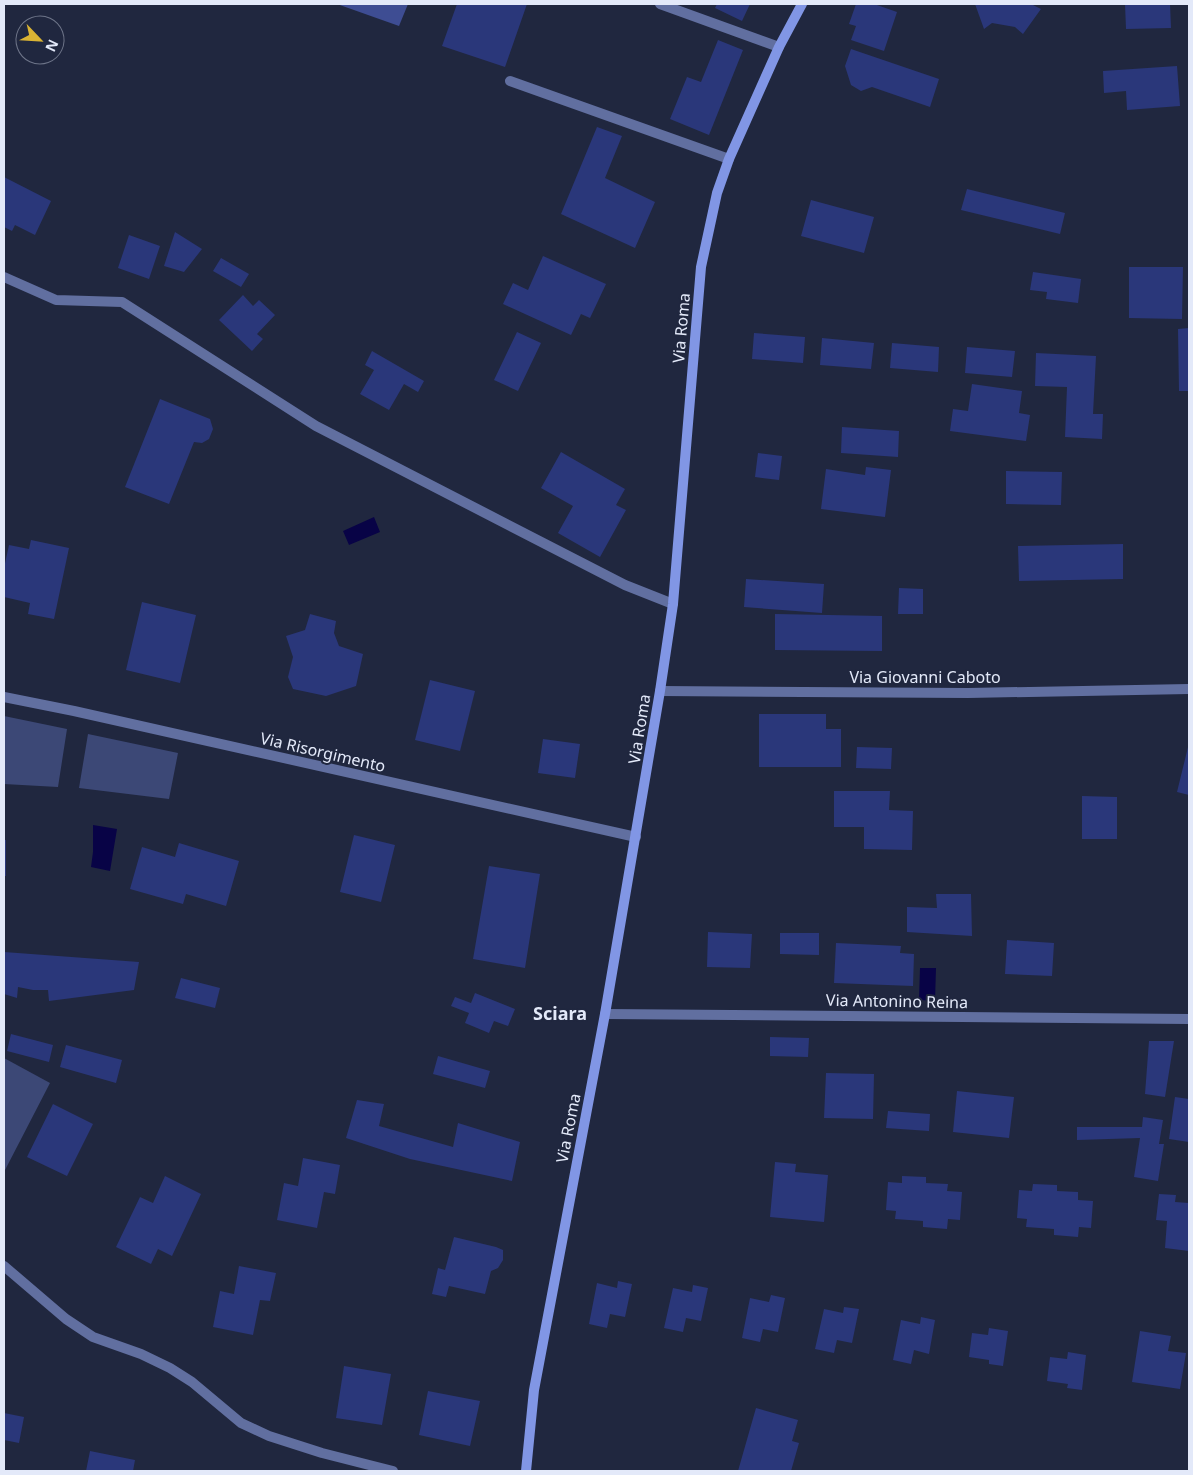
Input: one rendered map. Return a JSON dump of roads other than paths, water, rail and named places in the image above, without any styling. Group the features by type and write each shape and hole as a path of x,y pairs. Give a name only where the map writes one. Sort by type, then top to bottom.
{"main road":[{"name":"Via Roma","path":"526,1471 534,1390 605,1014 636,838 673,604 701,267 717,192 729,159 779,47 802,4"}],"street":[{"path":"660,4 779,47"},
{"path":"510,81 729,159"},
{"path":"4,277 56,300 122,302 316,426 625,585 673,604"},
{"name":"Via Giovanni Caboto","path":"660,691 968,693 1189,689"},
{"name":"Via Risorgimento","path":"4,697 74,711 636,838"},
{"name":"Via Antonino Reina","path":"605,1014 1189,1019"},
{"path":"4,1266 66,1319 93,1337 141,1354 170,1368 192,1382 241,1423 269,1436 322,1453 393,1471"}],"district":[{"name":"Sciara","path":"560,1013"}]}
